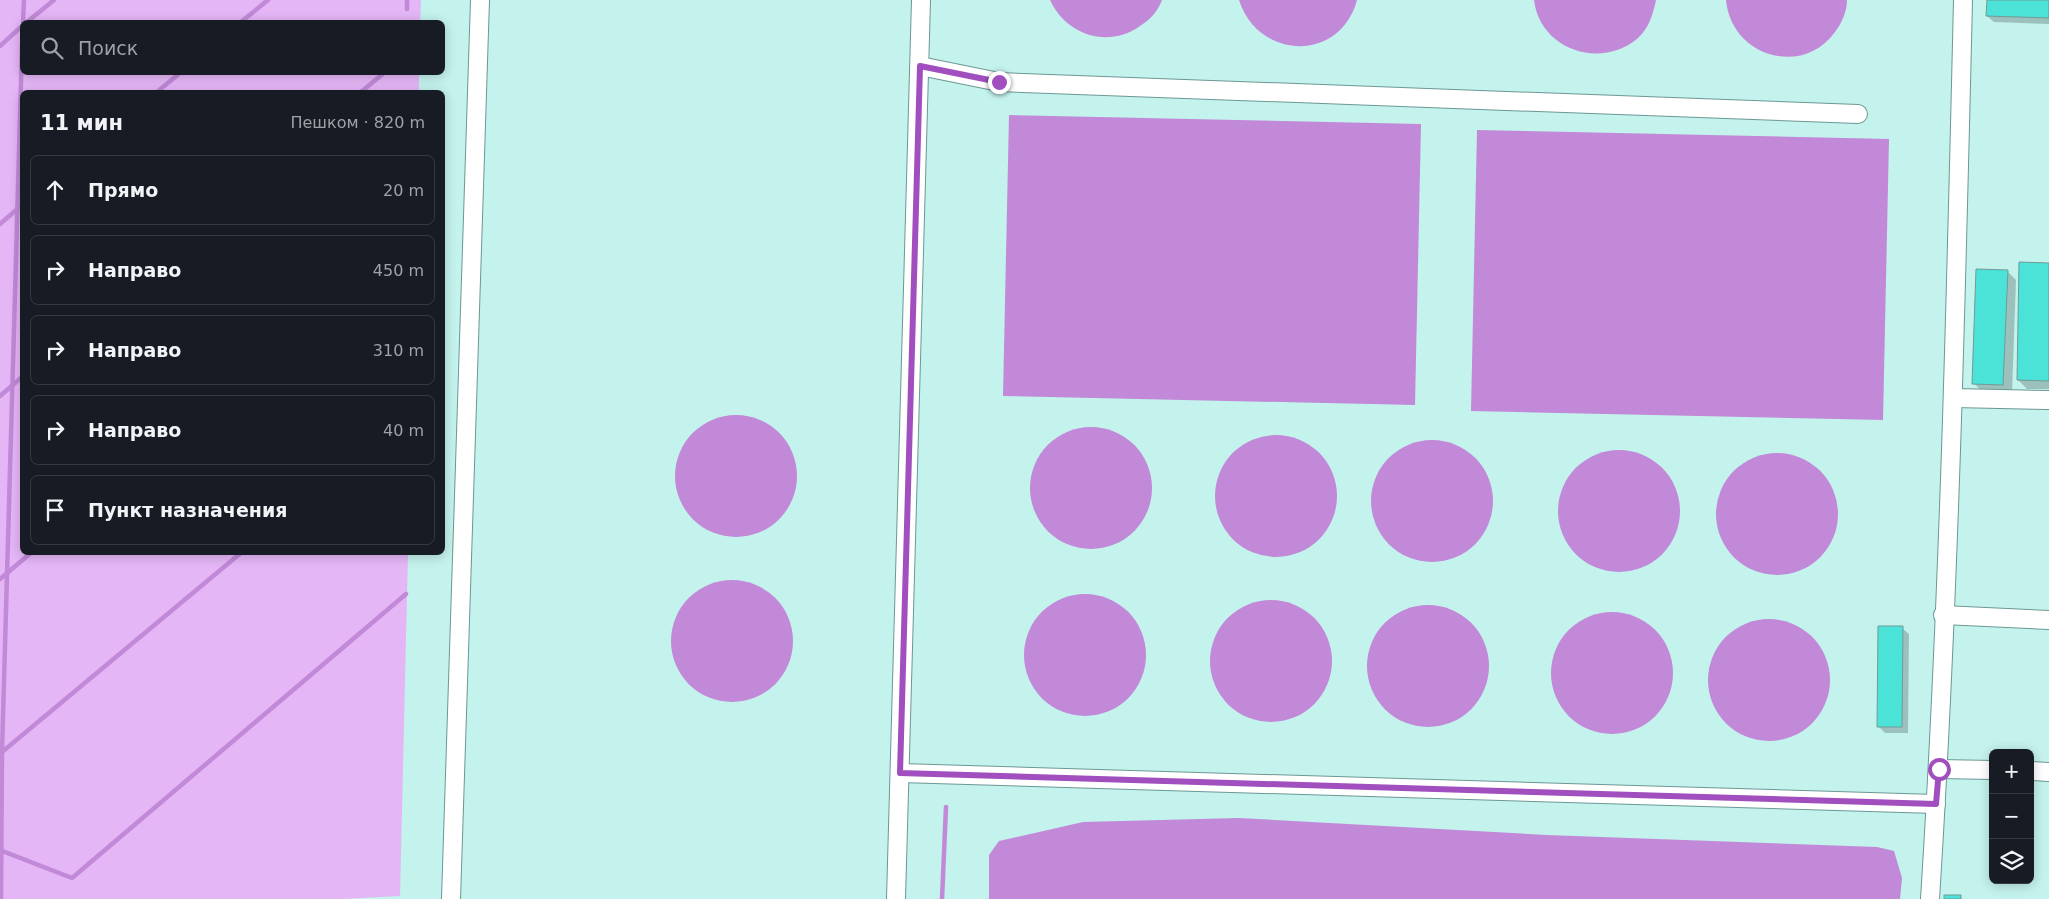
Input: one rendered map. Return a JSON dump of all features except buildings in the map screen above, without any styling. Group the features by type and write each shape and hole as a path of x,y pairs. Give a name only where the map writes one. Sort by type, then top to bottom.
{"lane":[{"path":"451,899 480,0"},
{"path":"896,899 921,0"},
{"path":"1930,899 1939,769 1954,398 1963,0"},
{"path":"920,66 999,82 1858,114"},
{"path":"1954,398 2049,400"},
{"path":"1944,615 2049,620"},
{"path":"1939,769 1989,770"},
{"path":"2034,771 2049,772"},
{"path":"900,773 1936,804"}],"shaded area":[{"path":"0,0 421,0 420,20 20,20 20,75 419,75 419,90 20,90 20,555 408,555 400,896 343,899 0,899"},
{"path":"1050,0 1162,0 1153,15 1140,26 1128,33 1115,37 1102,37 1089,35 1077,30 1057,12"},
{"path":"1239,0 1357,0 1348,21 1334,35 1317,44 1299,46 1280,43 1263,34 1249,20"},
{"path":"1534,0 1656,0 1650,20 1638,38 1623,48 1607,53 1590,53 1574,50 1548,32 1539,17"},
{"path":"1726,0 1847,0 1847,4 1840,25 1821,46 1805,54 1787,57 1770,54 1754,47 1740,35 1731,19"},
{"path":"1009,115 1421,124 1415,405 1003,396"},
{"path":"1477,130 1889,139 1883,420 1471,411"},
{"path":"736,415 748,416 759,420 770,425 779,433 787,442 792,453 796,464 796,488 792,499 787,510 779,519 770,527 759,532 748,536 736,537 724,536 713,532 702,527 693,519 685,510 680,499 676,488 675,476 676,464 680,453 685,442 693,433 702,425 713,420 724,416"},
{"path":"1091,427 1103,428 1114,432 1125,437 1134,445 1142,454 1147,465 1151,476 1151,500 1147,511 1142,522 1134,531 1125,539 1114,544 1103,548 1091,549 1079,548 1068,544 1057,539 1048,531 1040,522 1035,511 1031,500 1030,488 1031,476 1035,465 1040,454 1048,445 1057,437 1068,432 1079,428"},
{"path":"1276,435 1288,436 1299,440 1310,445 1319,453 1327,462 1332,473 1336,484 1336,508 1332,519 1327,530 1319,539 1310,547 1299,552 1288,556 1276,557 1264,556 1253,552 1242,547 1233,539 1225,530 1220,519 1216,508 1215,496 1216,484 1220,473 1225,462 1233,453 1242,445 1253,440 1264,436"},
{"path":"1432,440 1444,441 1455,445 1466,450 1475,458 1483,467 1488,478 1492,489 1492,513 1488,524 1483,535 1475,544 1466,552 1455,557 1444,561 1432,562 1420,561 1409,557 1398,552 1389,544 1381,535 1376,524 1372,513 1371,501 1372,489 1376,478 1381,467 1389,458 1398,450 1409,445 1420,441"},
{"path":"1619,450 1631,451 1642,455 1653,460 1662,468 1670,477 1675,488 1679,499 1679,523 1675,534 1670,545 1662,554 1653,562 1642,567 1631,571 1619,572 1607,571 1596,567 1585,562 1576,554 1568,545 1563,534 1559,523 1558,511 1559,499 1563,488 1568,477 1576,468 1585,460 1596,455 1607,451"},
{"path":"1777,453 1789,454 1800,458 1811,463 1820,471 1828,480 1833,491 1837,502 1837,526 1833,537 1828,548 1820,557 1811,565 1800,570 1789,574 1777,575 1765,574 1754,570 1743,565 1734,557 1726,548 1721,537 1717,526 1716,514 1717,502 1721,491 1726,480 1734,471 1743,463 1754,458 1765,454"},
{"path":"732,580 744,581 755,585 766,590 775,598 783,607 788,618 792,629 792,653 788,664 783,675 775,684 766,692 755,697 744,701 732,702 720,701 709,697 698,692 689,684 681,675 676,664 672,653 671,641 672,629 676,618 681,607 689,598 698,590 709,585 720,581"},
{"path":"1085,594 1097,595 1108,599 1119,604 1128,612 1136,621 1141,632 1145,643 1145,667 1141,678 1136,689 1128,698 1119,706 1108,711 1097,715 1085,716 1073,715 1062,711 1051,706 1042,698 1034,689 1029,678 1025,667 1024,655 1025,643 1029,632 1034,621 1042,612 1051,604 1062,599 1073,595"},
{"path":"1271,600 1283,601 1294,605 1305,610 1314,618 1322,627 1327,638 1331,649 1331,673 1327,684 1322,695 1314,704 1305,712 1294,717 1283,721 1271,722 1259,721 1248,717 1237,712 1228,704 1220,695 1215,684 1211,673 1210,661 1211,649 1215,638 1220,627 1228,618 1237,610 1248,605 1259,601"},
{"path":"1428,605 1440,606 1451,610 1462,615 1471,623 1479,632 1484,643 1488,654 1488,678 1484,689 1479,700 1471,709 1462,717 1451,722 1440,726 1428,727 1416,726 1405,722 1394,717 1385,709 1377,700 1372,689 1368,678 1367,666 1368,654 1372,643 1377,632 1385,623 1394,615 1405,610 1416,606"},
{"path":"1612,612 1624,613 1635,617 1646,622 1655,630 1663,639 1668,650 1672,661 1672,685 1668,696 1663,707 1655,716 1646,724 1635,729 1624,733 1612,734 1600,733 1589,729 1578,724 1569,716 1561,707 1556,696 1552,685 1551,673 1552,661 1556,650 1561,639 1569,630 1578,622 1589,617 1600,613"},
{"path":"1769,619 1781,620 1792,624 1803,629 1812,637 1820,646 1825,657 1829,668 1829,692 1825,703 1820,714 1812,723 1803,731 1792,736 1781,740 1769,741 1757,740 1746,736 1735,731 1726,723 1718,714 1713,703 1709,692 1708,680 1709,668 1713,657 1718,646 1726,637 1735,629 1746,624 1757,620"},
{"path":"1239,818 1547,835 1877,847 1894,851 1902,878 1900,899 989,899 989,855 999,841 1083,822"}],"waterway":[{"path":"23,20 24,0"},
{"path":"29,20 54,0"},
{"path":"243,20 268,0"},
{"path":"407,0 407,9"},
{"path":"0,46 20,28"},
{"path":"21,75 21,90"},
{"path":"159,90 177,75"},
{"path":"363,90 381,75"},
{"path":"1,899 2,752 20,117"},
{"path":"0,224 20,207"},
{"path":"0,396 20,379"},
{"path":"0,579 28,555"},
{"path":"2,752 238,555"},
{"path":"0,850 72,878 406,594"},
{"path":"942,899 946,807"}],"route":[{"path":"999,82 920,66 900,773 1936,804 1939,769"}]}
